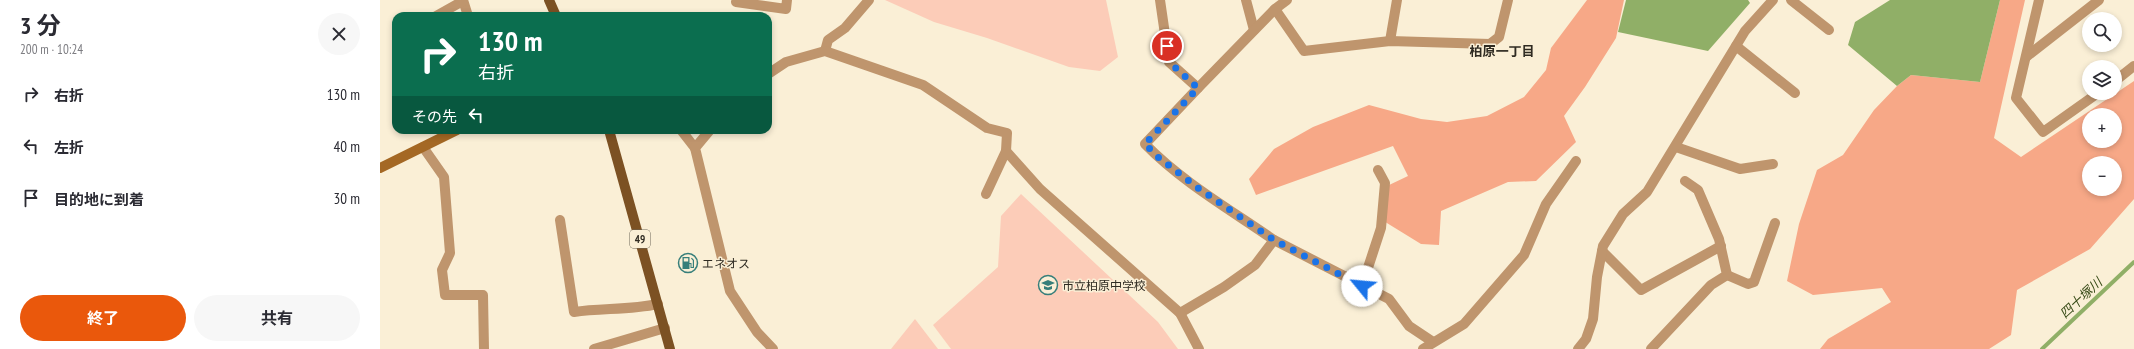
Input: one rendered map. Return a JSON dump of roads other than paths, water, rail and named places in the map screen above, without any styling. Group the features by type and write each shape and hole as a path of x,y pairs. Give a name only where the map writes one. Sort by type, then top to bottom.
{"main road":[{"path":"549,0 554,12"},
{"path":"380,168 423,147 442,134"},
{"name":"49","path":"610,134 670,349"}],"street":[{"path":"736,2 786,9 787,0"},
{"path":"825,51 828,40 845,28 869,0"},
{"path":"1160,0 1169,62 1198,88"},
{"path":"1246,0 1254,30"},
{"path":"1287,0 1275,9 1254,30 1145,144 1158,157 1198,188 1274,240 1389,299 1409,326 1432,342"},
{"path":"1390,41 1397,0"},
{"path":"1275,9 1304,51 1390,41 1490,44 1499,37 1508,0"},
{"path":"1578,349 1586,339 1594,319 1597,277 1602,246 1623,214 1647,192 1676,147 1736,46 1746,31 1773,0"},
{"path":"1791,0 1829,30"},
{"path":"2040,0 2016,98 2043,132 2088,100"},
{"path":"2026,57 2099,0"},
{"path":"443,12 463,1 467,12"},
{"path":"1736,46 1795,93"},
{"path":"772,71 786,62 825,51 923,85 987,128 1007,133 1006,151 986,194"},
{"path":"2122,75 2134,66"},
{"path":"684,134 695,148 730,291 757,332 773,349"},
{"path":"695,148 707,134"},
{"path":"423,147 444,177 450,253 442,270 445,295 483,295 484,349"},
{"path":"1676,147 1740,169 1774,164"},
{"path":"1006,151 1040,189 1180,313 1199,349"},
{"path":"1423,349 1432,342 1464,324 1524,255 1546,204 1576,161"},
{"path":"1362,286 1381,228 1385,183 1378,170"},
{"path":"1685,181 1698,190 1721,246 1727,275"},
{"path":"560,220 574,312 600,309 632,309 658,304"},
{"path":"1727,275 1748,284 1754,282 1775,222"},
{"path":"1180,313 1224,287 1255,265 1274,240"},
{"path":"1602,251 1641,290 1721,246"},
{"path":"1651,349 1711,285 1727,275"},
{"path":"594,349 665,328"}],"waterway":[{"name":"四十塚川","path":"2042,349 2134,262"}],"place":[{"name":"エネオス","path":"688,263"},
{"name":"市立柏原中学校","path":"1048,285"}],"district":[{"name":"柏原一丁目","path":"1502,51"}]}
